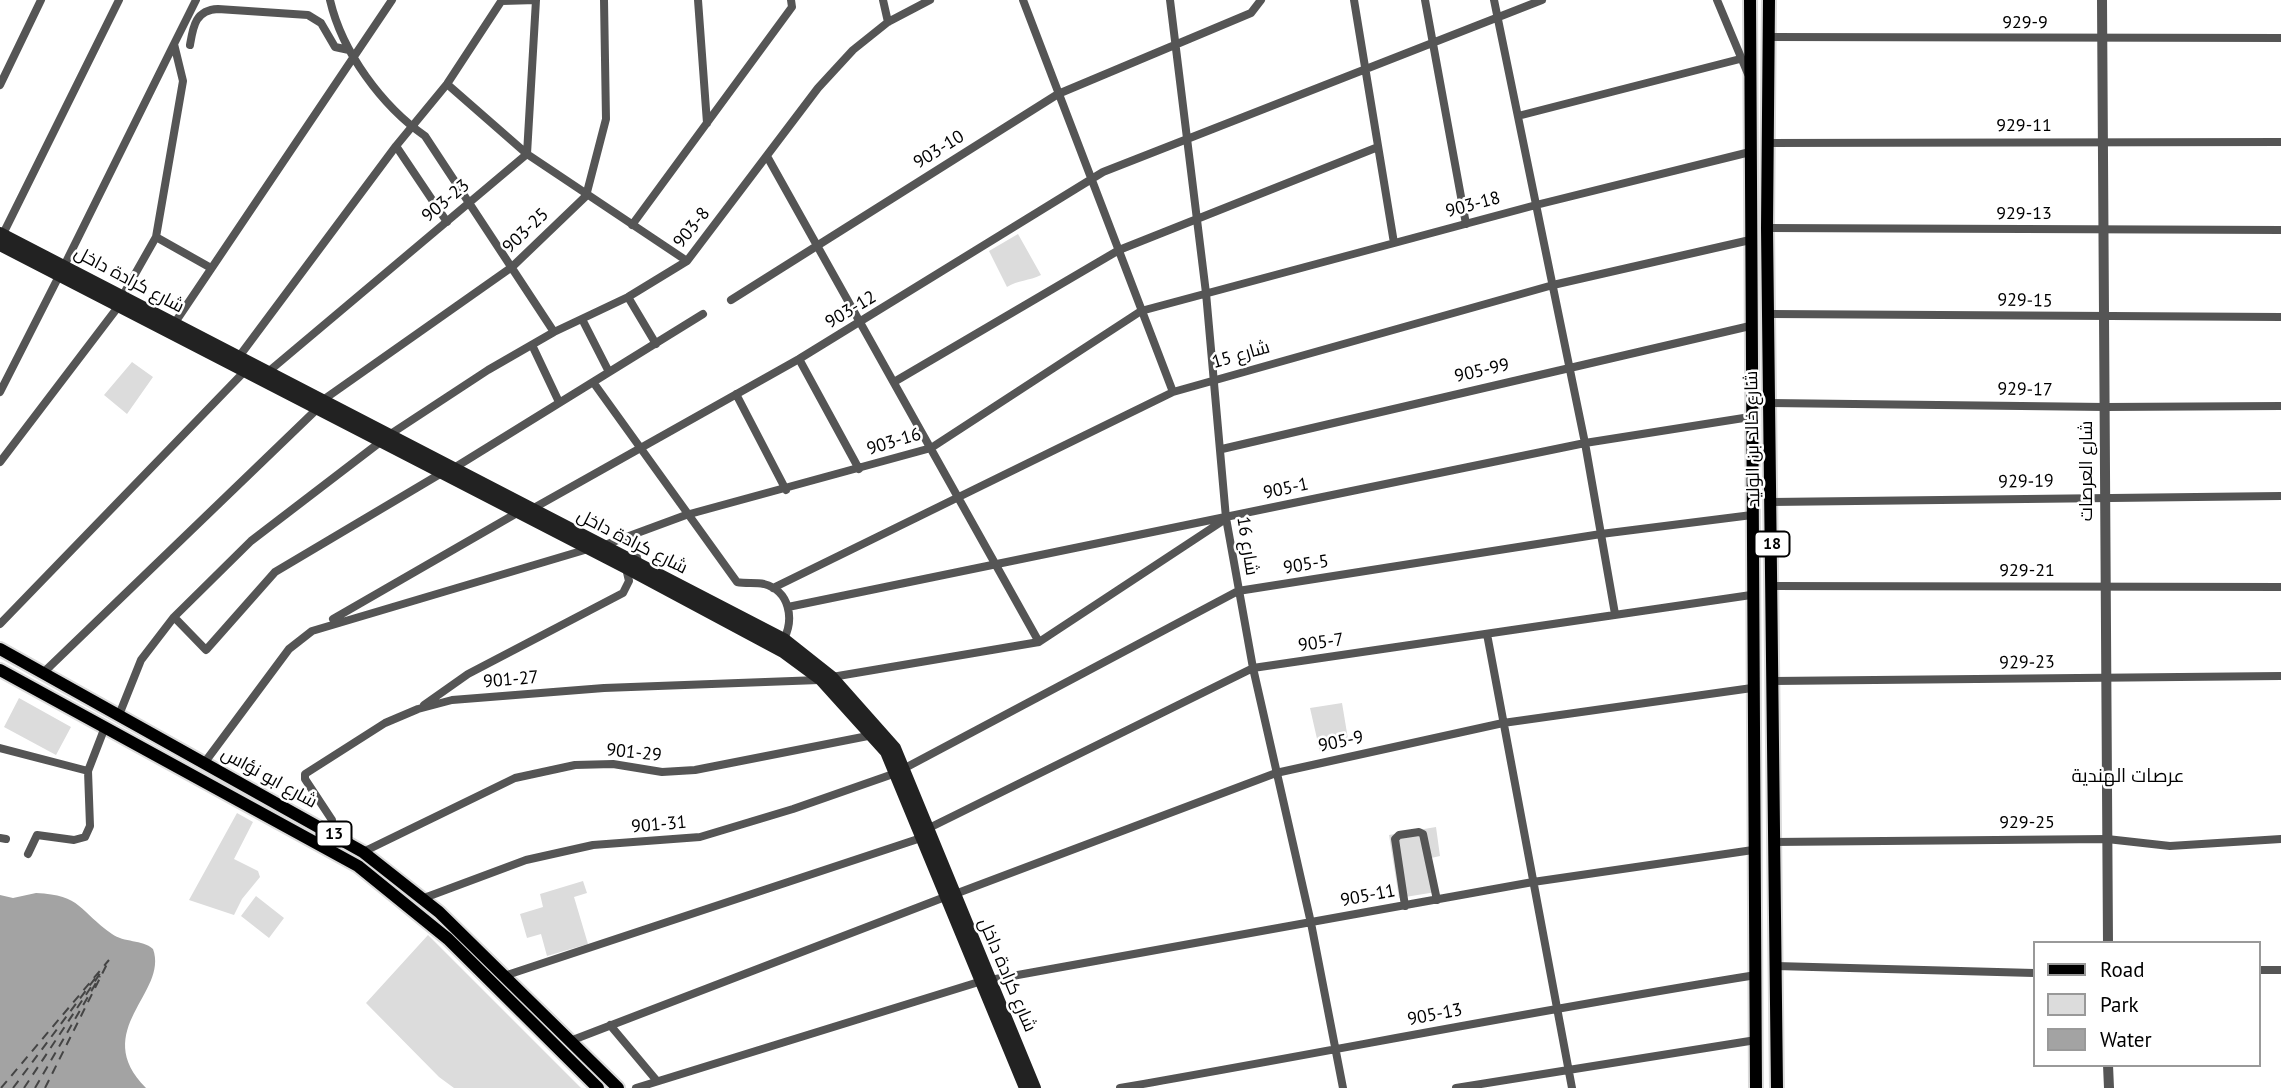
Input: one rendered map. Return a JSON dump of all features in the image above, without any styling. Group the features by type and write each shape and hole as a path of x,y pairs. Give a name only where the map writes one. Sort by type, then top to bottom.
{"main road":[{"name":"شارع خالد بن الوليد","path":"1750,0 1750,417 1756,1088"},
{"name":"شارع خالد بن الوليد","path":"1769,0 1767,228 1777,1088"},
{"name":"شارع كرادة داخل","path":"1,237 243,373 320,405"},
{"name":"شارع كرادة داخل","path":"120,302 174,324 268,372 440,474 626,568 827,678 900,770"},
{"name":"شارع كرادة داخل","path":"384,439 454,468 784,639 886,735 986,981 1035,1088"},
{"name":"شارع ابو نؤاس","path":"0,649 332,832 363,852 424,898 618,1088"},
{"name":"شارع ابو نؤاس","path":"0,670 327,848 376,879 430,923 598,1088"},
{"name":"شارع كرادة داخل","path":"986,981 1025,1088"}],"street":[{"path":"0,85 41,0"},
{"path":"1,237 119,0"},
{"path":"0,392 196,0"},
{"path":"330,0 351,54 411,127 425,136 554,332"},
{"path":"174,324 351,54 393,0"},
{"path":"239,358 396,146 447,84 502,0 536,0 527,154"},
{"path":"586,196 606,119 604,0"},
{"path":"698,0 707,123"},
{"path":"632,225 792,7 791,0"},
{"path":"883,0 888,22"},
{"name":"903-8","path":"119,715 141,660 174,617 251,541 384,439 488,370 554,332 583,321 628,297 687,261 768,158 818,88 853,50 888,22 930,0"},
{"path":"1023,0 1173,392"},
{"name":"شارع 16","path":"1170,0 1206,293 1222,449 1226,518 1253,668 1311,923 1343,1088"},
{"name":"903-10","path":"731,300 1058,94 1251,13 1261,0"},
{"path":"1354,0 1394,243"},
{"path":"1425,0 1466,224"},
{"path":"1494,0 1570,366 1615,614"},
{"name":"903-12","path":"532,509 638,447 799,359 1093,179 1186,139 1542,0"},
{"path":"1717,0 1751,80"},
{"name":"شارع العرصات","path":"2102,0 2108,941"},
{"path":"190,46 197,18 206,10 218,9 308,15 321,23 335,47 351,54"},
{"name":"929-9","path":"1769,37 2281,38"},
{"path":"0,462 120,302 156,237 183,81 174,44"},
{"path":"1518,116 1740,59"},
{"path":"447,84 527,154 586,196 687,261"},
{"name":"929-11","path":"1767,143 2281,142"},
{"path":"396,146 447,222"},
{"path":"894,382 1119,250 1378,147"},
{"name":"903-18","path":"1206,293 1536,205 1750,152"},
{"name":"903-23","path":"268,372 527,154"},
{"path":"768,158 1039,642 1226,518"},
{"name":"903-25","path":"43,673 320,405 512,267 586,196"},
{"name":"929-13","path":"1767,228 2281,230"},
{"path":"156,237 211,268"},
{"name":"شارع 15","path":"773,588 1173,392 1553,285 1750,240"},
{"name":"903-16","path":"602,546 686,515 786,490 931,448 1141,311 1206,293"},
{"path":"628,297 656,344"},
{"path":"454,468 702,314"},
{"name":"929-15","path":"1770,314 2281,317"},
{"path":"583,321 608,372"},
{"name":"905-99","path":"1222,449 1750,326"},
{"path":"532,345 559,402"},
{"path":"799,359 859,469"},
{"path":"0,624 243,373"},
{"path":"593,382 686,515 737,582 773,588 789,607 789,626 784,639"},
{"path":"736,394 786,490"},
{"name":"929-17","path":"1770,402 2105,407 2281,405"},
{"name":"905-1","path":"789,607 1585,443 1750,417"},
{"path":"174,617 206,650 275,572 440,474"},
{"name":"929-19","path":"1772,502 2281,496"},
{"path":"205,762 289,649 321,626 517,513"},
{"name":"905-5","path":"900,770 1238,591 1601,534 1752,515"},
{"path":"632,535 634,556 642,567"},
{"path":"321,626 588,549"},
{"path":"418,709 468,674 623,593 629,581 626,568"},
{"name":"929-21","path":"1772,586 2281,587"},
{"name":"905-7","path":"504,976 925,833 1253,668 1751,595"},
{"path":"1487,634 1572,1088"},
{"name":"901-27","path":"332,832 332,820 305,779 305,774 352,741 418,709 452,700 604,688 827,678 1039,642"},
{"name":"929-23","path":"1773,681 2281,676"},
{"name":"905-9","path":"570,1041 1276,773 1503,723 1752,688"},
{"path":"28,854 37,835 74,840 85,837 90,826 88,771 105,727"},
{"name":"901-29","path":"363,852 515,778 575,765 613,764 662,772 695,771 873,735"},
{"path":"0,748 88,771"},
{"name":"901-31","path":"424,898 526,860 593,845 700,837 793,810 900,770"},
{"path":"327,848 332,832"},
{"path":"1405,906 1395,839 1399,835 1419,832 1423,834 1437,900"},
{"name":"929-25","path":"1773,842 2107,839 2170,846 2281,839"},
{"name":"905-11","path":"636,1088 986,981 1533,882 1753,850"},
{"path":"1776,966 2032,972"},
{"path":"2260,970 2281,970"},
{"name":"905-13","path":"1120,1088 1336,1051 1557,1007 1756,975"},
{"path":"610,1025 657,1081"},
{"path":"1456,1088 1756,1040"},
{"path":"2108,1067 2109,1088"}],"green space":[{"path":"1018,234 1041,275 1007,287 989,251"},
{"path":"132,362 153,377 127,414 104,395"},
{"path":"19,698 71,727 56,755 4,727"},
{"path":"1342,703 1349,745 1320,752 1310,708"},
{"path":"237,813 253,822 234,859 258,871 260,877 242,899 234,915 189,900"},
{"path":"1436,827 1440,856 1431,858 1436,892 1399,898 1389,835"},
{"path":"583,881 587,893 574,897 588,944 547,956 541,934 527,938 520,914 543,907 540,894"},
{"path":"256,896 284,918 269,938 241,916"},
{"path":"428,935 581,1088 454,1088 439,1077 366,1003"}],"water":[{"path":"36,893 51,894 72,901 117,937 153,949 155,965 151,981 127,1030 125,1048 131,1067 146,1088 0,1088 0,895 13,898"}],"ferry route":[{"path":"1,1088 109,960"},
{"path":"45,1088 107,964"},
{"path":"24,1088 103,969"},
{"path":"35,1088 100,976"},
{"path":"13,1088 96,977"}],"district":[{"name":"عرصات الهندية","path":"2128,777"}]}
